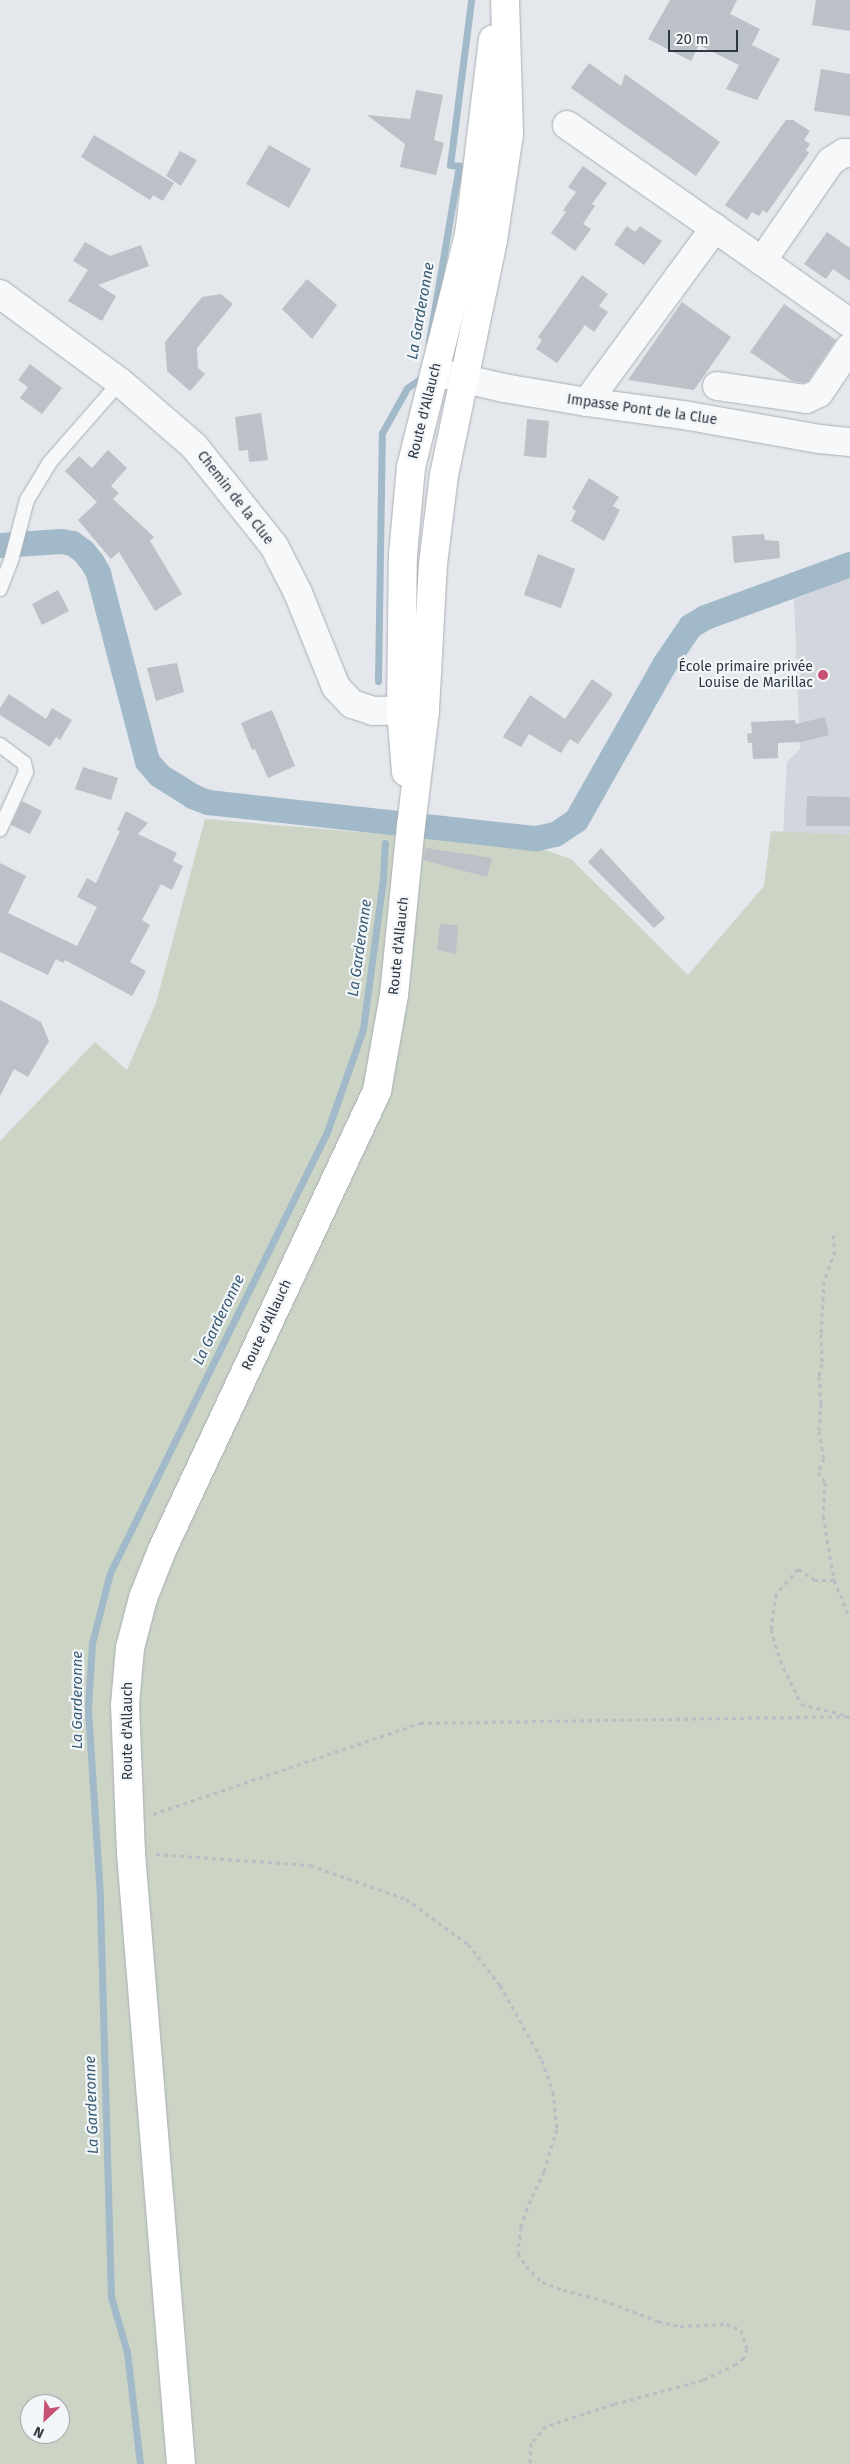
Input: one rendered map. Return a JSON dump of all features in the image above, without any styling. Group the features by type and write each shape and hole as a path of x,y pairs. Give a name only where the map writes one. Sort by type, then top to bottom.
{"main road":[{"name":"Route d'Allauch","path":"413,710 444,475 466,379 481,237 497,0"},
{"name":"Route d'Allauch","path":"181,2464 129,1822 125,1705 130,1648 143,1598 162,1550 377,1090 394,995 411,826 413,710 403,554 411,467 435,372 481,237 509,134 505,0"}],"street":[{"path":"567,126 850,322"},
{"path":"762,261 831,161 844,153 850,153"},
{"path":"587,402 714,228"},
{"name":"Chemin de la Clue","path":"0,294 120,382 194,446 274,546 298,592 336,687 352,704 373,711 413,710"},
{"path":"717,386 806,399 819,393 850,347"},
{"name":"Impasse Pont de la Clue","path":"435,372 504,388 587,402 688,416 820,439 850,442"}],"lane":[{"path":"0,589 12,557 27,500 50,462 120,382"},
{"path":"0,745 24,763 26,772 0,829"}],"path":[{"path":"833,1235 835,1251 824,1281 822,1364 819,1376 821,1403 819,1431 824,1458 818,1472 825,1482 823,1516 834,1580 850,1618"},
{"path":"834,1580 815,1580 798,1570 776,1594 771,1629 780,1660 801,1704 850,1716"},
{"path":"850,1710 850,1716"},
{"path":"129,1822 420,1723 850,1716"},
{"path":"131,1853 310,1865 406,1899 468,1944 500,1985 542,2060 554,2092 557,2129 544,2171 527,2208 521,2227 518,2253 526,2266 542,2282 563,2290 603,2300 658,2321 680,2326 726,2324 741,2330 747,2348 744,2358 736,2364 703,2380 614,2404 546,2426 531,2443 530,2464"}],"shaded area":[{"name":"École primaire privée Louise de Marillac","path":"850,575 850,874 781,870 787,762 800,749 794,600"}],"green space":[{"path":"205,819 536,847 571,859 688,975 764,886 771,831 850,835 850,2464 0,2464 0,1141 95,1042 127,1070 156,1003"}],"building":[{"path":"670,0 737,0 730,14 760,29 752,45 780,59 757,100 726,89 739,65 699,45 691,61 648,39"},
{"path":"816,0 850,0 850,31 812,25"},
{"path":"589,63 621,86 625,74 720,142 696,176 571,88"},
{"path":"821,69 850,74 850,116 814,111"},
{"path":"416,90 443,95 434,140 444,143 436,175 400,167 405,144 367,115 410,119"},
{"path":"786,120 793,120 810,131 804,140 810,144 806,150 809,153 767,213 763,210 759,216 752,212 747,220 725,205"},
{"path":"94,135 174,183 163,201 153,195 150,200 81,157"},
{"path":"269,145 311,169 289,208 246,184"},
{"path":"180,151 197,160 181,186 166,176"},
{"path":"583,166 607,183 592,204 595,206 583,224 591,229 575,251 551,233 566,212 563,210 576,192 568,187"},
{"path":"627,226 635,232 640,226 662,241 644,265 614,244"},
{"path":"827,232 850,248 850,281 833,269 826,279 804,264"},
{"path":"85,242 110,256 141,245 149,266 98,285 116,296 102,321 68,301 88,270 73,261"},
{"path":"582,275 608,294 599,306 608,312 594,332 585,325 557,363 536,349 542,340 538,337"},
{"path":"307,279 337,305 312,339 282,309"},
{"path":"221,294 233,304 197,348 198,368 205,374 190,391 167,371 165,342 202,297"},
{"path":"682,302 731,337 694,390 628,380"},
{"path":"784,304 836,340 808,381 804,383 792,381 750,352"},
{"path":"30,364 62,388 42,414 20,398 28,387 18,380"},
{"path":"261,413 268,460 249,462 248,450 239,451 235,417"},
{"path":"527,419 549,421 546,458 524,456"},
{"path":"108,450 127,468 111,486 119,493 113,499 154,537 150,541 182,594 155,611 119,552 111,559 78,520 97,502 65,471 79,456 92,468"},
{"path":"589,478 619,497 613,506 620,510 604,541 571,521 576,511 572,508"},
{"path":"764,534 765,540 779,541 780,558 734,563 732,536"},
{"path":"538,554 575,569 561,608 524,595"},
{"path":"58,590 69,611 42,625 32,604"},
{"path":"177,663 184,692 156,701 147,668"},
{"path":"592,679 613,694 578,744 570,739 561,753 529,734 521,747 503,737 530,695 565,719"},
{"path":"9,694 46,719 52,708 72,720 60,740 56,737 50,747 0,715 0,708"},
{"path":"272,710 295,766 268,778 255,749 252,750 241,723"},
{"path":"825,717 829,735 800,742 778,743 778,758 753,759 752,743 748,743 747,734 752,733 751,722 795,720 796,724"},
{"path":"83,767 118,778 111,800 75,789"},
{"path":"807,796 850,797 850,826 806,826"},
{"path":"22,801 42,811 30,834 11,825"},
{"path":"126,811 148,823 138,834 177,853 173,861 183,866 172,890 161,884 142,920 150,925 130,962 146,971 132,996 65,960 63,963 56,959 48,975 0,952 0,863 26,876 8,913 77,946 97,907 77,897 87,878 96,883 120,831 117,830"},
{"path":"426,848 492,858 487,877 423,860"},
{"path":"601,848 665,918 654,928 588,862"},
{"path":"440,924 458,925 456,954 437,950"},
{"path":"0,1000 41,1022 49,1041 28,1077 14,1069 0,1096"}],"waterway":[{"name":"La Garderonne","path":"429,341 459,166 450,165 471,0"},
{"name":"La Garderonne","path":"378,681 382,433 407,388 424,376 424,374"},
{"path":"0,545 61,541 72,543 83,551 92,562 98,573 147,761 159,775 192,796 208,802 536,838 555,834 576,820 665,663 690,626 705,617 850,564"},
{"name":"La Garderonne","path":"140,2464 127,2352 111,2297 100,1896 88,1708 92,1643 110,1573 327,1132 363,1029 383,879 385,843"}],"place":[{"name":"École primaire privée Louise de Marillac","path":"823,675"}]}
